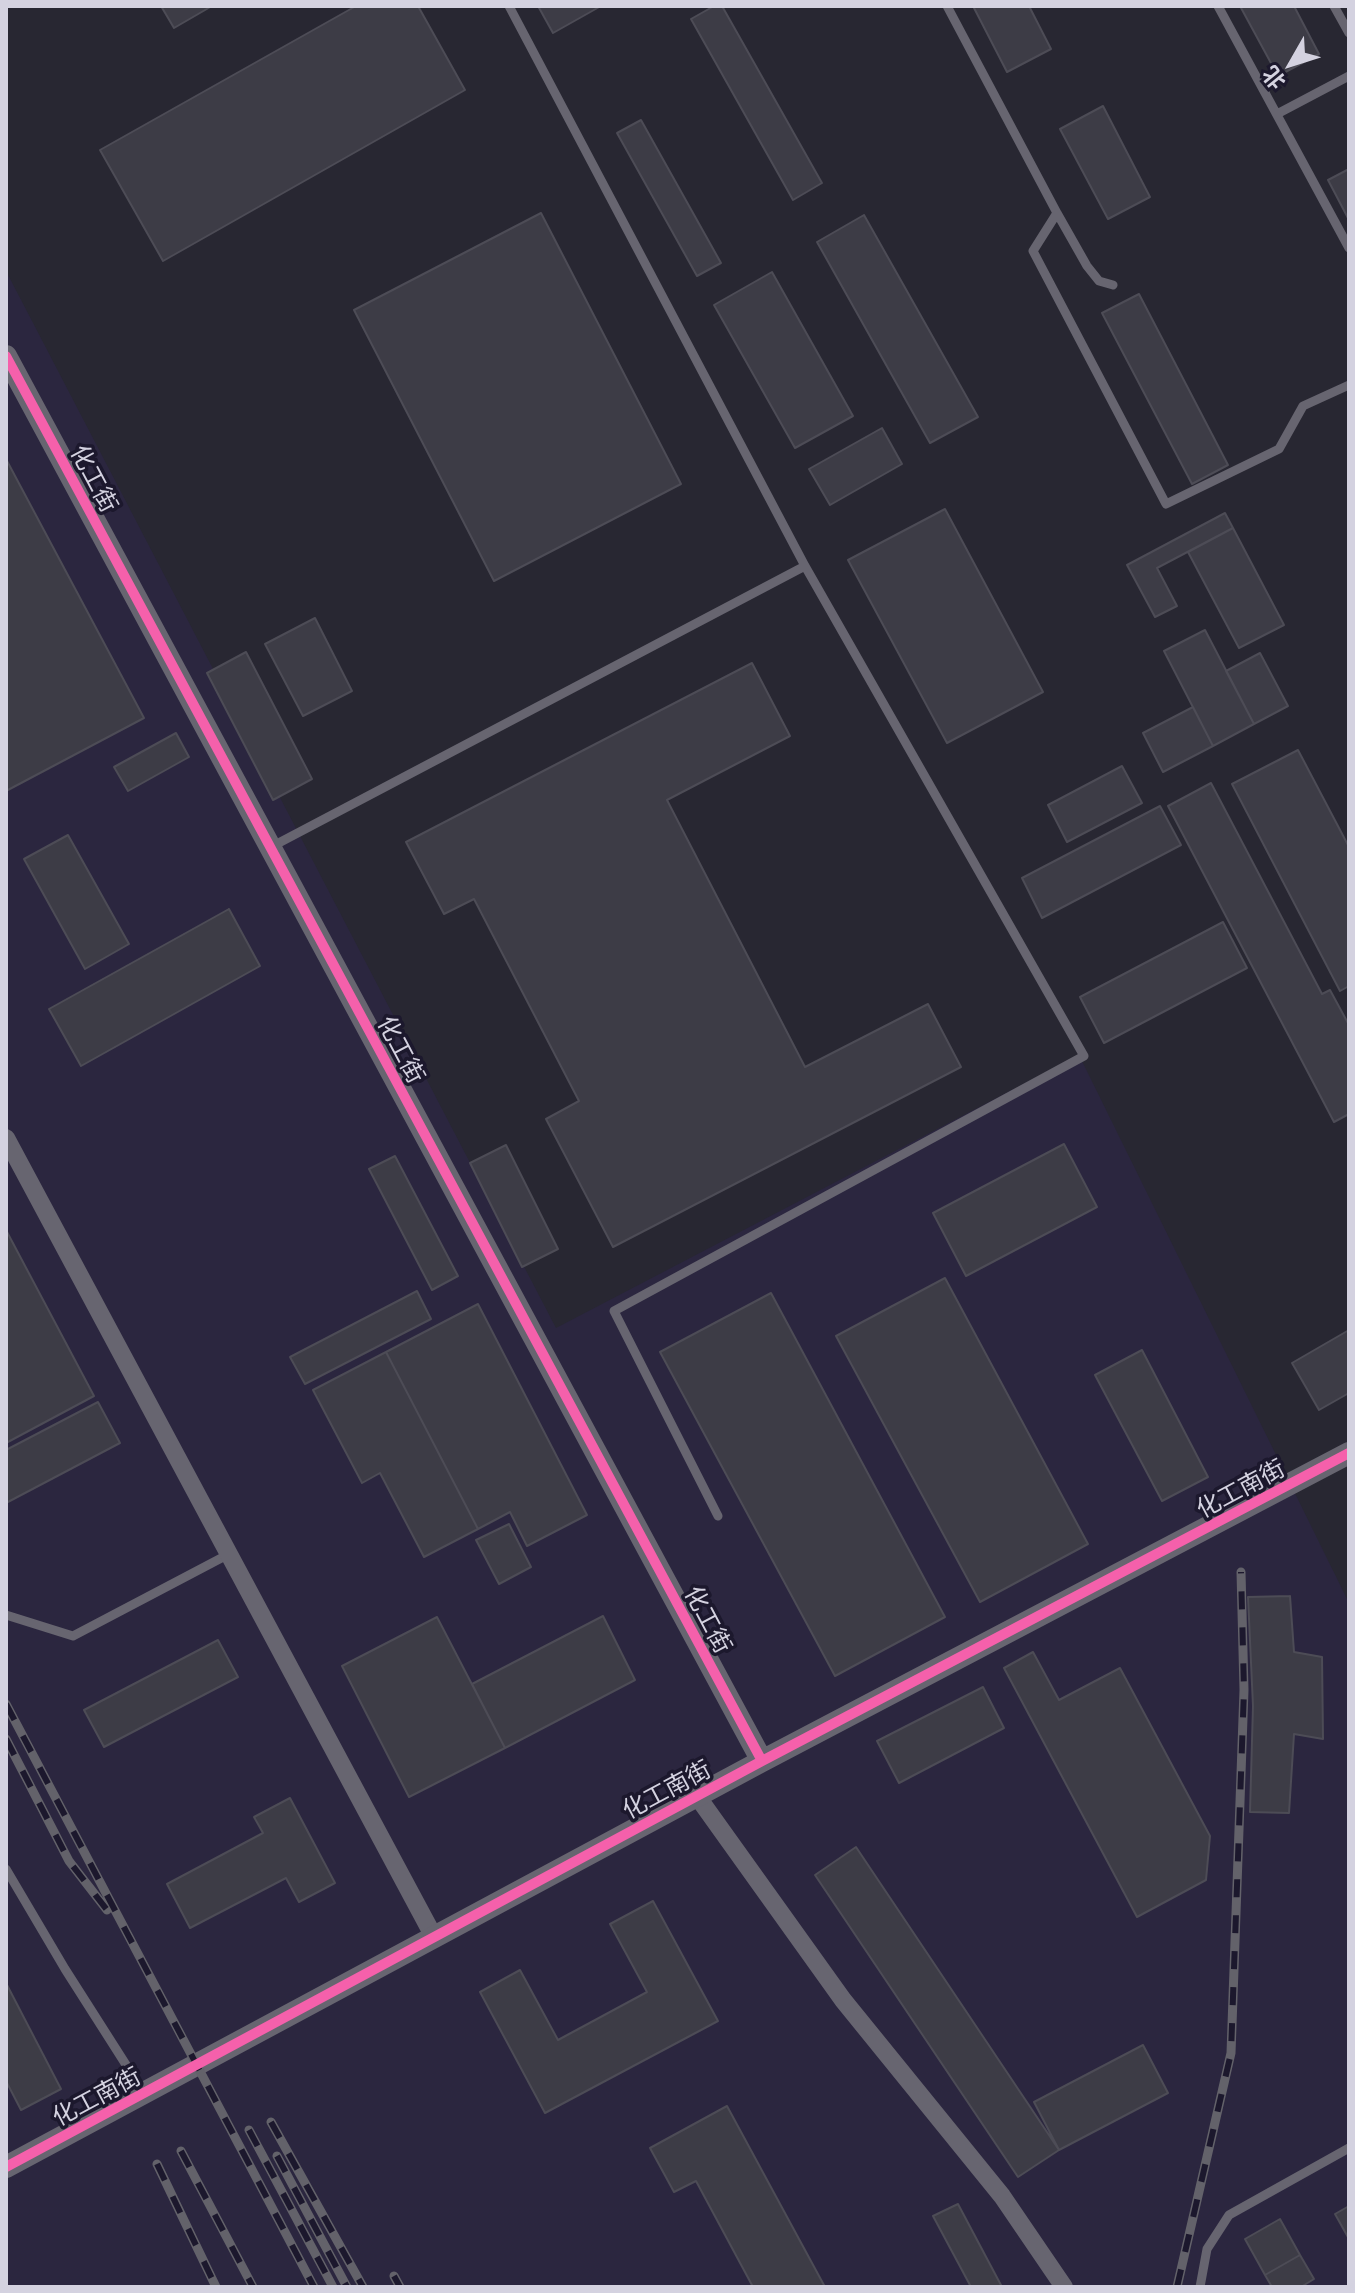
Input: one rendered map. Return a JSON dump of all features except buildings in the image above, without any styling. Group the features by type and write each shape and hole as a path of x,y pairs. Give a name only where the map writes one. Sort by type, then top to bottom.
{"street":[{"name":"化工街","path":"6,356 762,1761"},
{"path":"6,1138 434,1937"},
{"name":"化工南街","path":"6,2167 762,1761 1349,1453"},
{"path":"697,1796 843,2000 1002,2196 1064,2287"}],"lane":[{"path":"509,6 805,566 1084,1056 614,1311 718,1516"},
{"path":"947,6 1087,266 1099,281 1113,285"},
{"path":"1218,6 1349,248"},
{"path":"1334,6 1349,33"},
{"path":"1277,114 1349,76"},
{"path":"1057,213 1033,251 1166,504 1279,449 1303,406 1349,385"},
{"path":"271,847 805,566"},
{"path":"6,1615 73,1636 229,1554"},
{"path":"7,1872 144,2093"},
{"path":"1200,2287 1207,2249 1229,2215 1349,2148"}],"shaded area":[{"path":"6,271 556,1328 1079,1055 1349,1603 1349,2287 6,2287"}],"railway":[{"path":"1177,2287 1231,2053 1244,1690 1241,1572"},
{"path":"6,1704 314,2287"},
{"path":"6,1739 69,1861 107,1910"},
{"path":"271,2122 363,2287"},
{"path":"249,2130 333,2287"},
{"path":"181,2151 253,2287"},
{"path":"277,2156 347,2287"},
{"path":"157,2164 216,2287"},
{"path":"394,2276 400,2287"}],"cycle path":[{"path":"6,356 762,1761"},
{"path":"6,2167 762,1761 1349,1453"}]}
